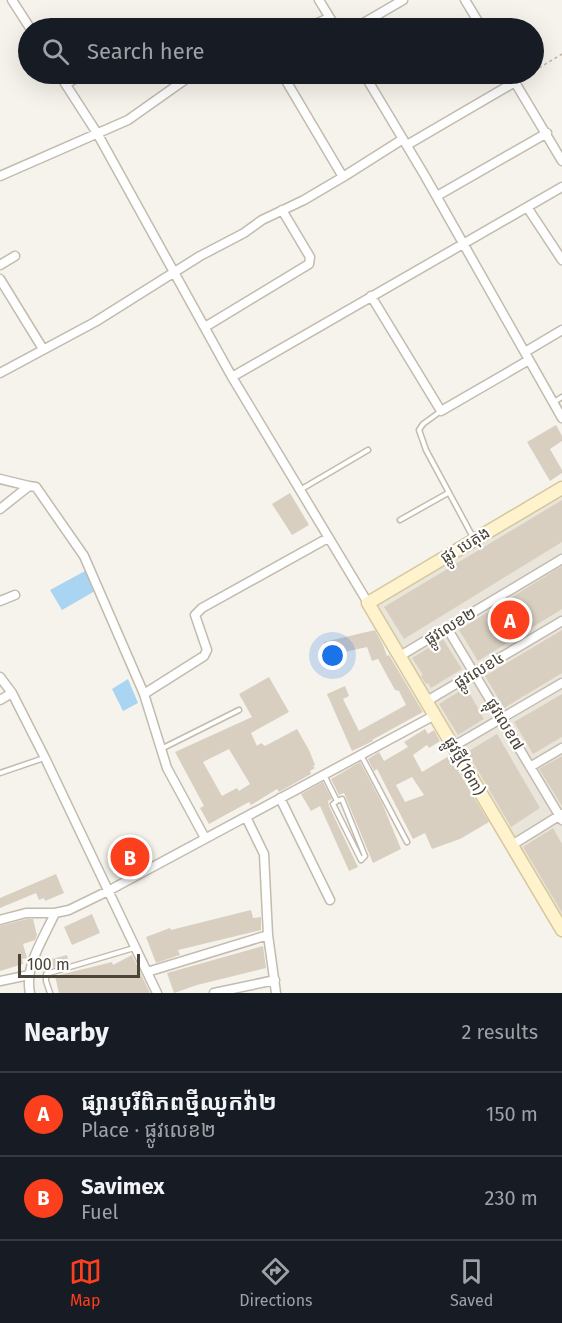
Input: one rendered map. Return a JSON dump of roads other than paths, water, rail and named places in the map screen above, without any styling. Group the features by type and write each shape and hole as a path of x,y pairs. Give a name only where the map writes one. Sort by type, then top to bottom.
{"street":[{"path":"12,0 24,18"},
{"path":"319,0 329,18"},
{"path":"372,18 403,0"},
{"path":"465,0 476,18"},
{"path":"66,84 97,133 232,377 368,603"},
{"path":"0,176 133,117 179,84"},
{"path":"288,84 343,177"},
{"path":"370,84 437,196 562,418"},
{"path":"0,373 95,322 262,220 304,200 511,84"},
{"path":"516,84 562,161"},
{"path":"437,196 547,134"},
{"path":"232,377 562,187"},
{"path":"527,207 562,260"},
{"path":"205,327 309,264 310,257 282,210"},
{"path":"0,265 15,256"},
{"path":"0,279 43,349"},
{"path":"371,297 441,411 527,356 562,330"},
{"path":"0,478 36,487 84,556 144,694 167,768 205,838"},
{"path":"0,509 29,486"},
{"name":"ផ្លូវ បេតុង","path":"368,603 562,488"},
{"path":"144,694 204,656 207,650 195,615 202,608 328,538"},
{"name":"ផ្លូវលេខ២","path":"400,656 562,559"},
{"path":"0,601 15,595"},
{"name":"ផ្លូវថ្មី(16m)","path":"368,603 562,930"},
{"name":"ផ្លូវលេខ៤","path":"427,701 562,621"},
{"name":"ផ្លុវលេខ៧","path":"447,628 561,816"},
{"path":"0,678 12,693 45,758 157,993"},
{"path":"454,746 562,683"},
{"path":"0,700 12,693"},
{"path":"0,920 26,913 54,913 69,910 435,715"},
{"path":"530,767 562,748"},
{"path":"280,798 330,900"},
{"path":"512,845 561,816"},
{"path":"246,817 264,854 268,935 276,993"},
{"path":"30,993 27,983 28,975 54,913"},
{"path":"147,972 268,935"},
{"path":"0,981 28,975"},
{"path":"214,993 275,980"}],"lane":[{"path":"554,403 562,397"},
{"path":"441,411 423,424 419,430 426,450 474,540"},
{"path":"300,490 368,450"},
{"path":"400,520 448,493"},
{"path":"160,749 239,710"},
{"path":"361,754 407,842"},
{"path":"0,773 45,758"},
{"path":"324,775 337,801"},
{"path":"342,799 365,856 361,860 333,804 337,801 342,799"},
{"path":"50,993 46,974 135,947"}],"water":[{"path":"85,571 95,591 62,610 50,590"},
{"path":"128,679 138,703 123,711 112,689"}],"place":[{"name":"ផ្សារបុរីពិភពថ្មីឈូកវ៉ា២","path":"510,620"},
{"name":"Savimex","path":"130,857"}]}
